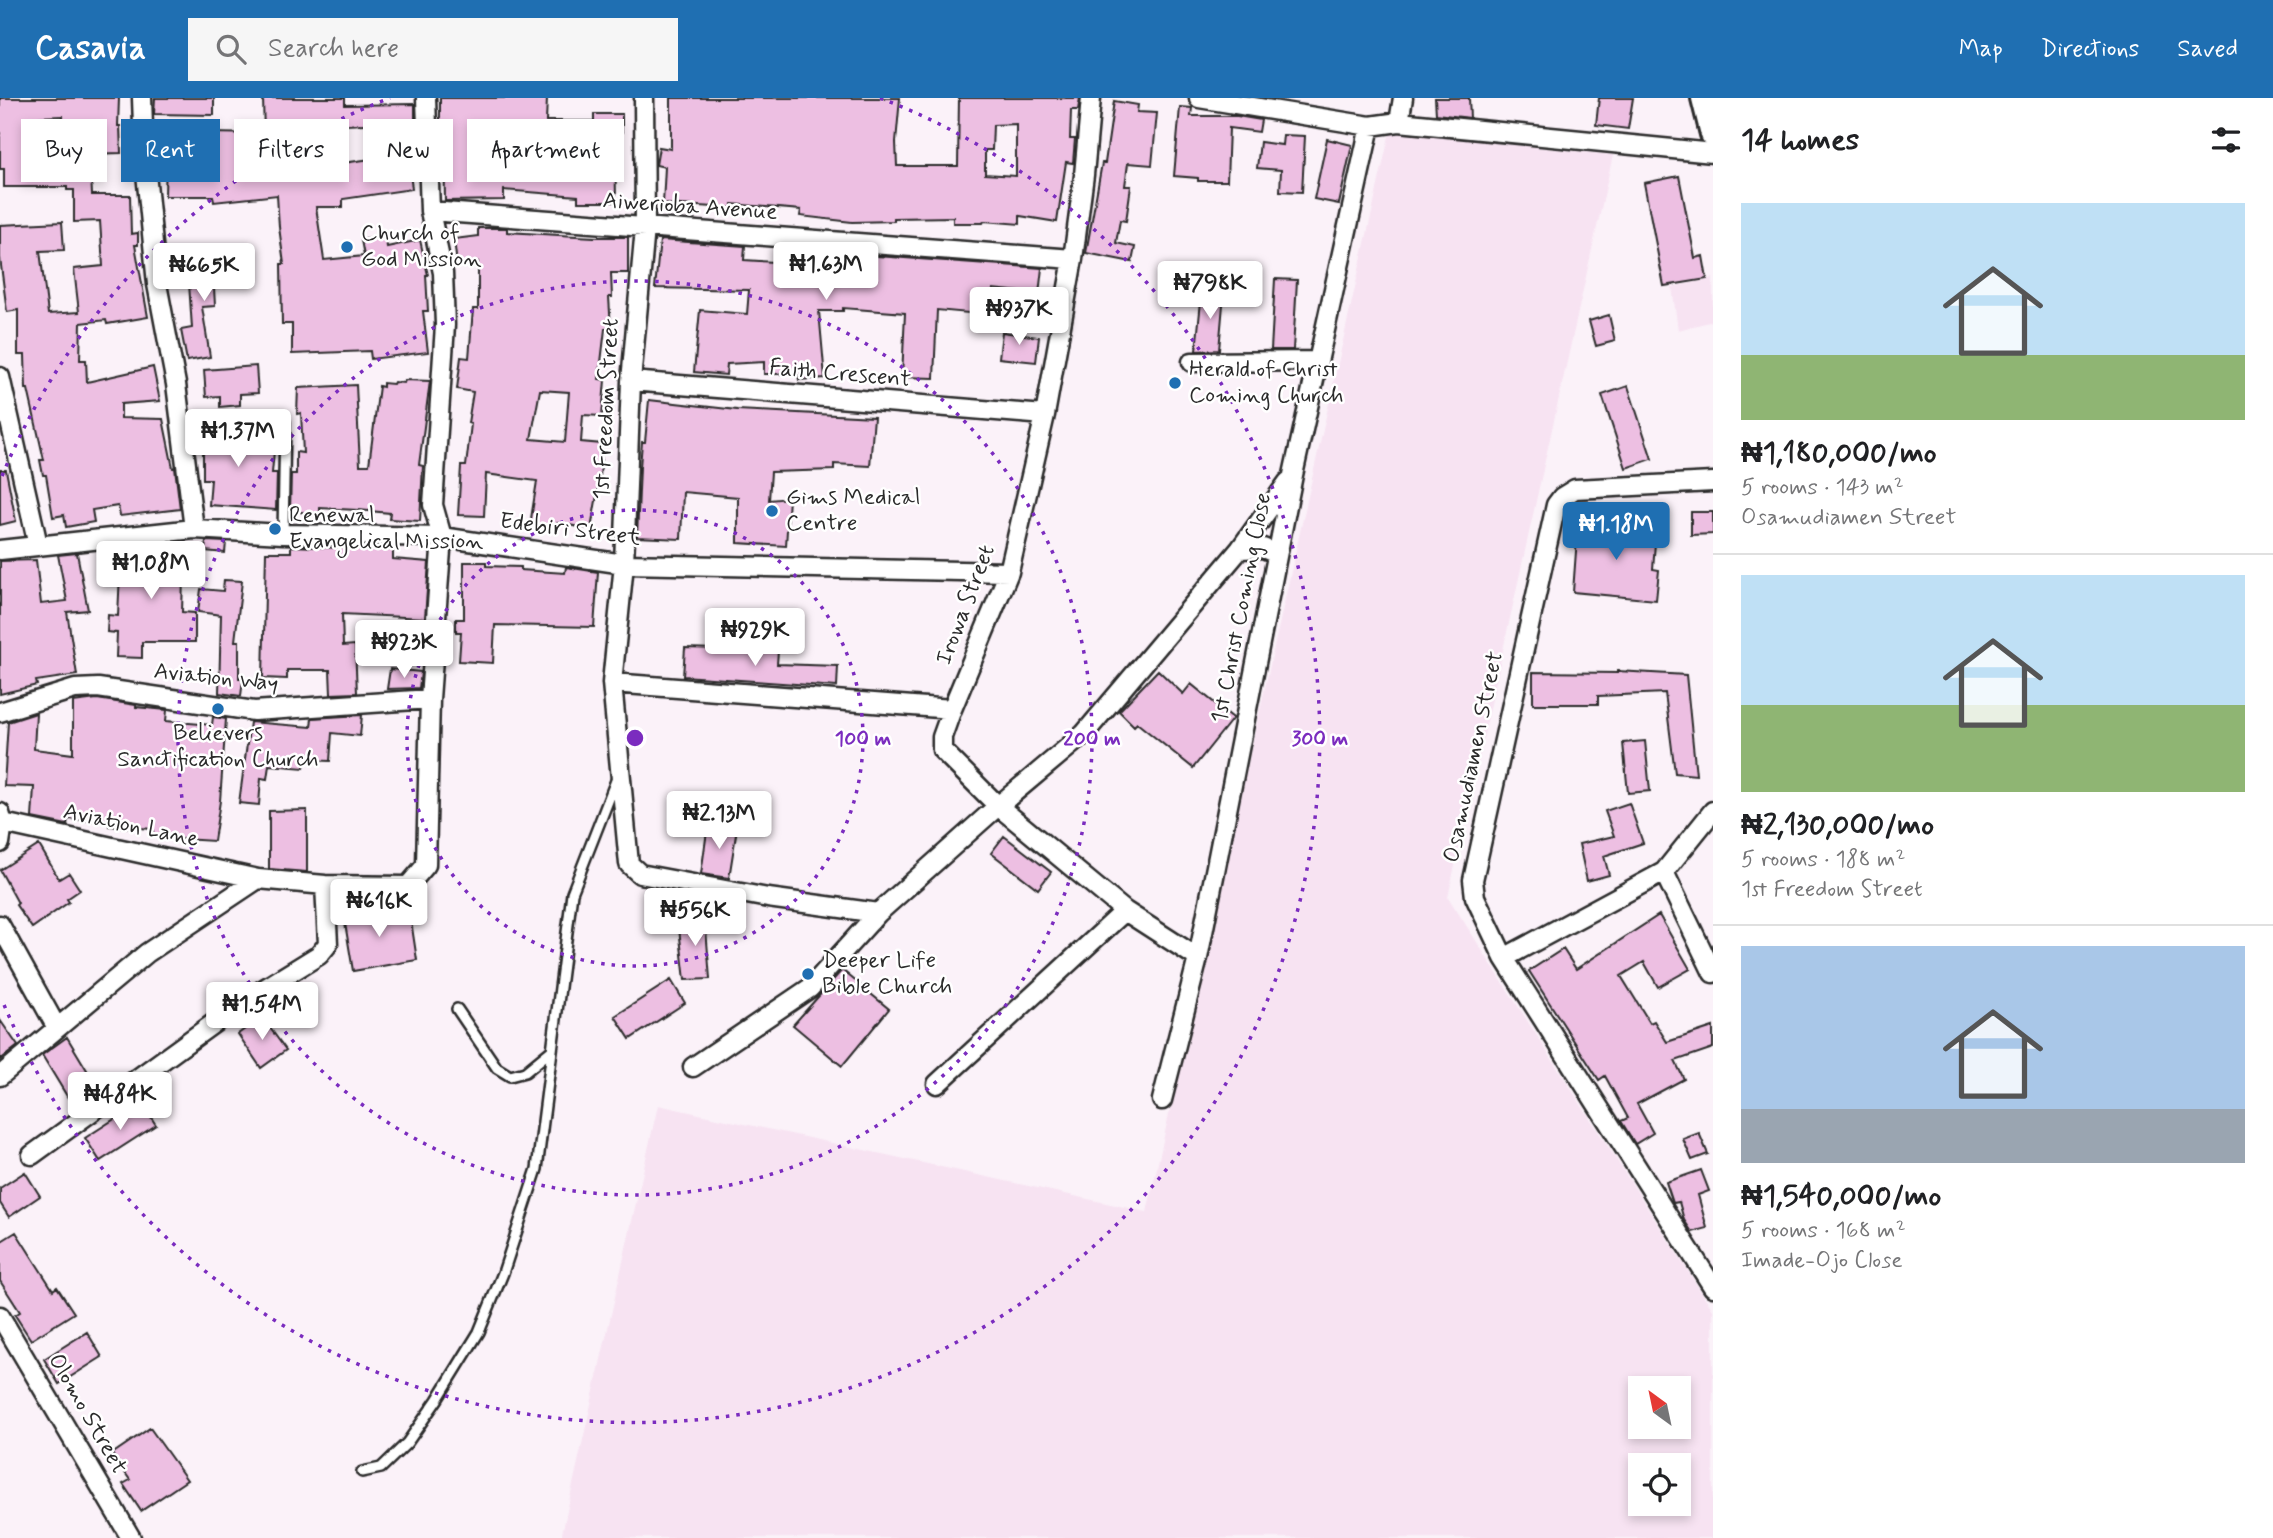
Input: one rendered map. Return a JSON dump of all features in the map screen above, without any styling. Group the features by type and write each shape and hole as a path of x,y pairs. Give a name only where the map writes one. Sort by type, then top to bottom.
{"street":[{"path":"142,98 144,153 157,284 176,384 194,529"},
{"path":"426,98 430,211 443,273 445,325 433,505 443,537 430,699"},
{"name":"1st Freedom Street","path":"644,98 645,228 631,382 624,564 612,684 629,864 639,874 768,898 878,913"},
{"name":"Irowa Street","path":"998,806 943,751 942,737 1009,572 1045,415 1073,259 1091,98"},
{"path":"1199,98 1262,102 1370,126 1399,122 1713,153"},
{"path":"1399,122 1403,98"},
{"path":"1705,99 1713,134"},
{"name":"1st Christ Coming Close","path":"1162,1100 1198,958 1293,475 1370,126"},
{"name":"Aiwerioba Avenue","path":"430,211 1073,259"},
{"path":"1192,362 1318,360"},
{"path":"0,377 38,545"},
{"name":"Faith Crescent","path":"631,382 1045,415"},
{"path":"693,1066 810,988 878,913 1084,734 1240,549 1293,475"},
{"name":"Osamudiamen Street","path":"1713,482 1575,489 1562,497 1556,505 1474,866 1475,897 1504,958 1713,1287"},
{"name":"Edebiri Street","path":"0,550 194,529 283,534 443,537 624,564 1009,572"},
{"path":"1240,549 1263,548 1277,554"},
{"path":"612,684 952,709"},
{"name":"Aviation Way","path":"0,712 75,689 98,688 254,712 430,699"},
{"name":"Aviation Lane","path":"2,818 258,879 325,885 408,886 426,865 430,699"},
{"path":"998,806 1125,911 1198,958"},
{"path":"1504,958 1664,872 1713,811"},
{"path":"0,843 2,818"},
{"path":"1664,872 1713,973"},
{"path":"0,1076 147,953 258,879"},
{"path":"32,1155 243,1002 319,955 328,944 325,885"},
{"path":"937,1084 1125,911"},
{"path":"0,925 57,1028"},
{"name":"Olomo Street","path":"0,1316 131,1538"}],"lane":[{"path":"283,534 285,422"},
{"path":"362,1472 381,1468 407,1443 437,1401 479,1332 503,1273 537,1170 572,893 619,773"},
{"path":"457,1009 498,1068 510,1076 525,1072 552,1050"}],"shaded area":[{"path":"1390,132 1613,155 1448,897 1713,1310 1713,1538 561,1538 658,1105 1147,1212"},
{"path":"1713,278 1713,321 1678,330 1672,287"}],"building":[{"path":"0,98 119,98 121,153 107,153 107,119 63,119 63,116 21,119 21,182 91,182 92,195 130,195 131,234 138,233 138,245 135,245 148,317 107,324 106,320 81,323 80,360 86,360 87,382 153,367 160,401 121,404 121,418 163,419 175,468 180,509 120,516 118,506 92,510 94,522 66,527 64,515 53,517 46,475 43,475 40,460 44,460 26,389 25,355 18,355 18,310 7,312 0,258 0,225 62,222 64,250 40,251 48,314 79,312 74,269 103,266 100,221 74,222 74,190 67,190 67,187 4,187 4,169 0,169"},
{"path":"155,98 214,98 214,115 154,114"},
{"path":"263,98 345,98 345,105 415,104 415,119 363,119 363,124 349,125 349,119 264,119"},
{"path":"440,98 547,98 546,119 467,119 467,182 616,182 616,202 578,202 578,196 504,190 504,200 445,201 445,182 453,182 453,119 440,119"},
{"path":"671,98 900,98 897,166 958,166 959,98 1080,98 1078,110 1071,110 1070,139 1075,139 1073,163 1066,162 1057,222 1020,216 1020,224 984,221 953,223 953,217 852,222 800,216 801,210 732,204 732,208 663,204 665,167 656,165 659,147 671,149","holes":["1016,124 1016,176 985,174 985,150 992,150 993,125"]},
{"path":"1435,98 1469,98 1470,118 1436,114"},
{"path":"1599,98 1633,98 1628,129 1596,125"},
{"path":"1114,101 1138,105 1137,112 1157,113 1152,165 1128,163 1125,186 1131,186 1126,221 1120,220 1116,243 1135,247 1132,262 1086,253 1102,163 1105,163"},
{"path":"1180,107 1192,108 1191,116 1237,116 1261,120 1259,132 1229,128 1227,181 1198,181 1198,178 1174,176"},
{"path":"594,114 622,114 622,119 594,119"},
{"path":"220,133 234,133 234,182 349,182 349,162 363,160 363,182 411,182 412,189 343,199 343,207 316,207 324,260 364,256 361,240 385,236 387,247 420,240 428,275 428,311 423,311 428,352 371,359 370,351 292,354 292,324 282,324 281,264 284,264 277,195 214,202 213,196 165,196 165,182 220,182"},
{"path":"1283,135 1305,136 1302,192 1280,191 1281,170 1257,168 1260,142 1282,145"},
{"path":"1327,139 1352,145 1339,204 1314,199"},
{"path":"1679,176 1695,258 1703,256 1707,279 1664,286 1644,183"},
{"path":"478,228 507,228 507,232 628,237 628,273 611,273 611,329 605,329 599,379 605,380 602,416 583,415 581,442 602,444 600,478 591,529 557,523 556,528 530,525 537,481 486,474 484,516 458,515 461,466 466,466 473,392 457,389 461,357 469,358 473,309 478,309 478,262 457,265 454,239 478,236","holes":["540,390 569,392 565,442 531,439"]},
{"path":"660,240 745,246 744,260 807,264 807,251 1042,268 1039,294 993,289 990,315 937,310 934,378 902,377 905,313 843,308 843,311 819,311 825,378 799,380 798,374 764,374 764,362 727,364 726,375 694,372 700,310 747,314 749,290 655,288"},
{"path":"229,257 234,284 214,288 215,306 202,307 210,357 187,361 181,330 192,328 189,283 195,282 192,264"},
{"path":"1275,279 1297,280 1293,350 1271,350"},
{"path":"1202,291 1224,293 1219,350 1196,351"},
{"path":"1609,315 1615,341 1596,346 1589,321"},
{"path":"1002,332 1039,337 1036,362 999,358"},
{"path":"256,366 258,393 240,394 240,405 220,407 220,396 206,397 204,370"},
{"path":"405,380 430,381 419,465 423,466 420,521 389,519 390,513 358,510 320,508 320,514 290,511 291,474 296,474 296,452 303,453 301,413 297,414 298,388 356,385 360,465 369,465 379,386 383,387 383,383 404,383"},
{"path":"1628,386 1652,459 1626,468 1602,395"},
{"path":"649,400 737,410 874,417 870,466 834,464 834,470 771,472 769,500 789,498 786,546 738,543 738,497 683,492 681,539 637,537 642,442 645,442"},
{"path":"196,420 216,421 216,433 275,440 272,473 277,473 276,510 209,505 211,479 203,479 203,432 196,432"},
{"path":"0,470 6,470 16,521 0,525"},
{"path":"1691,512 1713,512 1713,534 1691,535"},
{"path":"1578,524 1656,530 1653,569 1659,570 1656,600 1573,592"},
{"path":"206,541 226,542 225,553 205,551"},
{"path":"166,543 184,543 182,612 195,613 195,642 142,642 142,658 116,657 117,633 107,632 108,615 118,616 121,551 166,552"},
{"path":"291,546 393,550 393,559 429,562 425,618 342,614 343,646 355,645 357,693 331,694 330,670 287,670 287,679 263,678 266,552 291,552"},
{"path":"77,553 88,610 67,612 77,675 36,681 37,685 0,694 0,561 36,560 41,604 67,601 58,555"},
{"path":"464,562 486,562 486,566 521,567 521,570 565,573 566,567 598,572 594,627 495,625 493,663 459,661 461,632 456,632 456,619 464,619"},
{"path":"224,580 242,581 235,641 239,641 239,679 243,679 241,696 219,693 221,615 198,612 201,589 223,591"},
{"path":"685,648 778,651 777,664 838,666 837,687 683,676"},
{"path":"390,669 421,672 419,688 387,689"},
{"path":"1158,670 1183,694 1191,684 1233,718 1193,768 1137,723 1134,726 1119,711"},
{"path":"1617,671 1686,675 1696,775 1675,773 1665,693 1598,696 1598,704 1533,704 1533,672"},
{"path":"97,699 167,710 166,721 212,725 213,717 226,719 214,841 166,838 153,835 153,829 109,826 109,822 68,819 67,825 32,818 34,787 4,786 8,722 36,713 34,749 73,754 73,702"},
{"path":"362,715 360,736 332,733 330,761 305,760 304,768 269,765 267,779 261,778 259,805 239,803 250,722 311,727 312,718"},
{"path":"1645,741 1650,791 1628,793 1623,743"},
{"path":"1629,803 1643,843 1604,856 1609,875 1587,881 1579,844 1614,836 1605,811"},
{"path":"307,810 307,872 269,869 269,811"},
{"path":"708,824 737,828 729,878 701,874"},
{"path":"1004,836 1051,872 1038,889 991,853"},
{"path":"39,845 59,879 69,873 80,890 67,899 69,902 32,928 16,905 18,903 0,870"},
{"path":"374,906 376,919 410,914 417,960 353,971 343,911"},
{"path":"1659,915 1690,969 1658,987 1644,962 1621,976 1650,1023 1654,1021 1667,1042 1713,1027 1713,1048 1675,1061 1684,1079 1637,1104 1653,1133 1635,1144 1621,1121 1628,1118 1605,1076 1599,1080 1529,971 1563,949 1576,969"},
{"path":"705,916 710,979 685,980 678,920"},
{"path":"842,970 889,1009 842,1066 793,1025"},
{"path":"671,980 685,1003 630,1039 615,1016"},
{"path":"262,1017 286,1050 261,1068 238,1034"},
{"path":"0,1020 18,1046 0,1060"},
{"path":"67,1037 99,1090 73,1106 42,1055"},
{"path":"141,1102 156,1125 100,1161 85,1138"},
{"path":"1699,1133 1708,1154 1692,1160 1683,1139"},
{"path":"1701,1170 1709,1191 1698,1195 1707,1228 1692,1232 1684,1220 1679,1202 1673,1203 1666,1182"},
{"path":"25,1172 40,1196 9,1217 0,1203 0,1188"},
{"path":"16,1232 53,1290 57,1287 74,1313 31,1340 15,1315 20,1312 0,1281 0,1242"},
{"path":"87,1332 102,1357 59,1384 44,1359"},
{"path":"150,1428 187,1480 141,1511 123,1484 130,1480 112,1454"}],"place":[{"name":"Church of God Mission","path":"347,247"},
{"name":"Herald of Christ Coming Church","path":"1175,383"},
{"name":"Gims Medical Centre","path":"772,511"},
{"name":"Renewal Evangelical Mission","path":"275,529"},
{"name":"Believers Sanctification Church","path":"218,709"},
{"name":"Deeper Life Bible Church","path":"808,974"}]}
